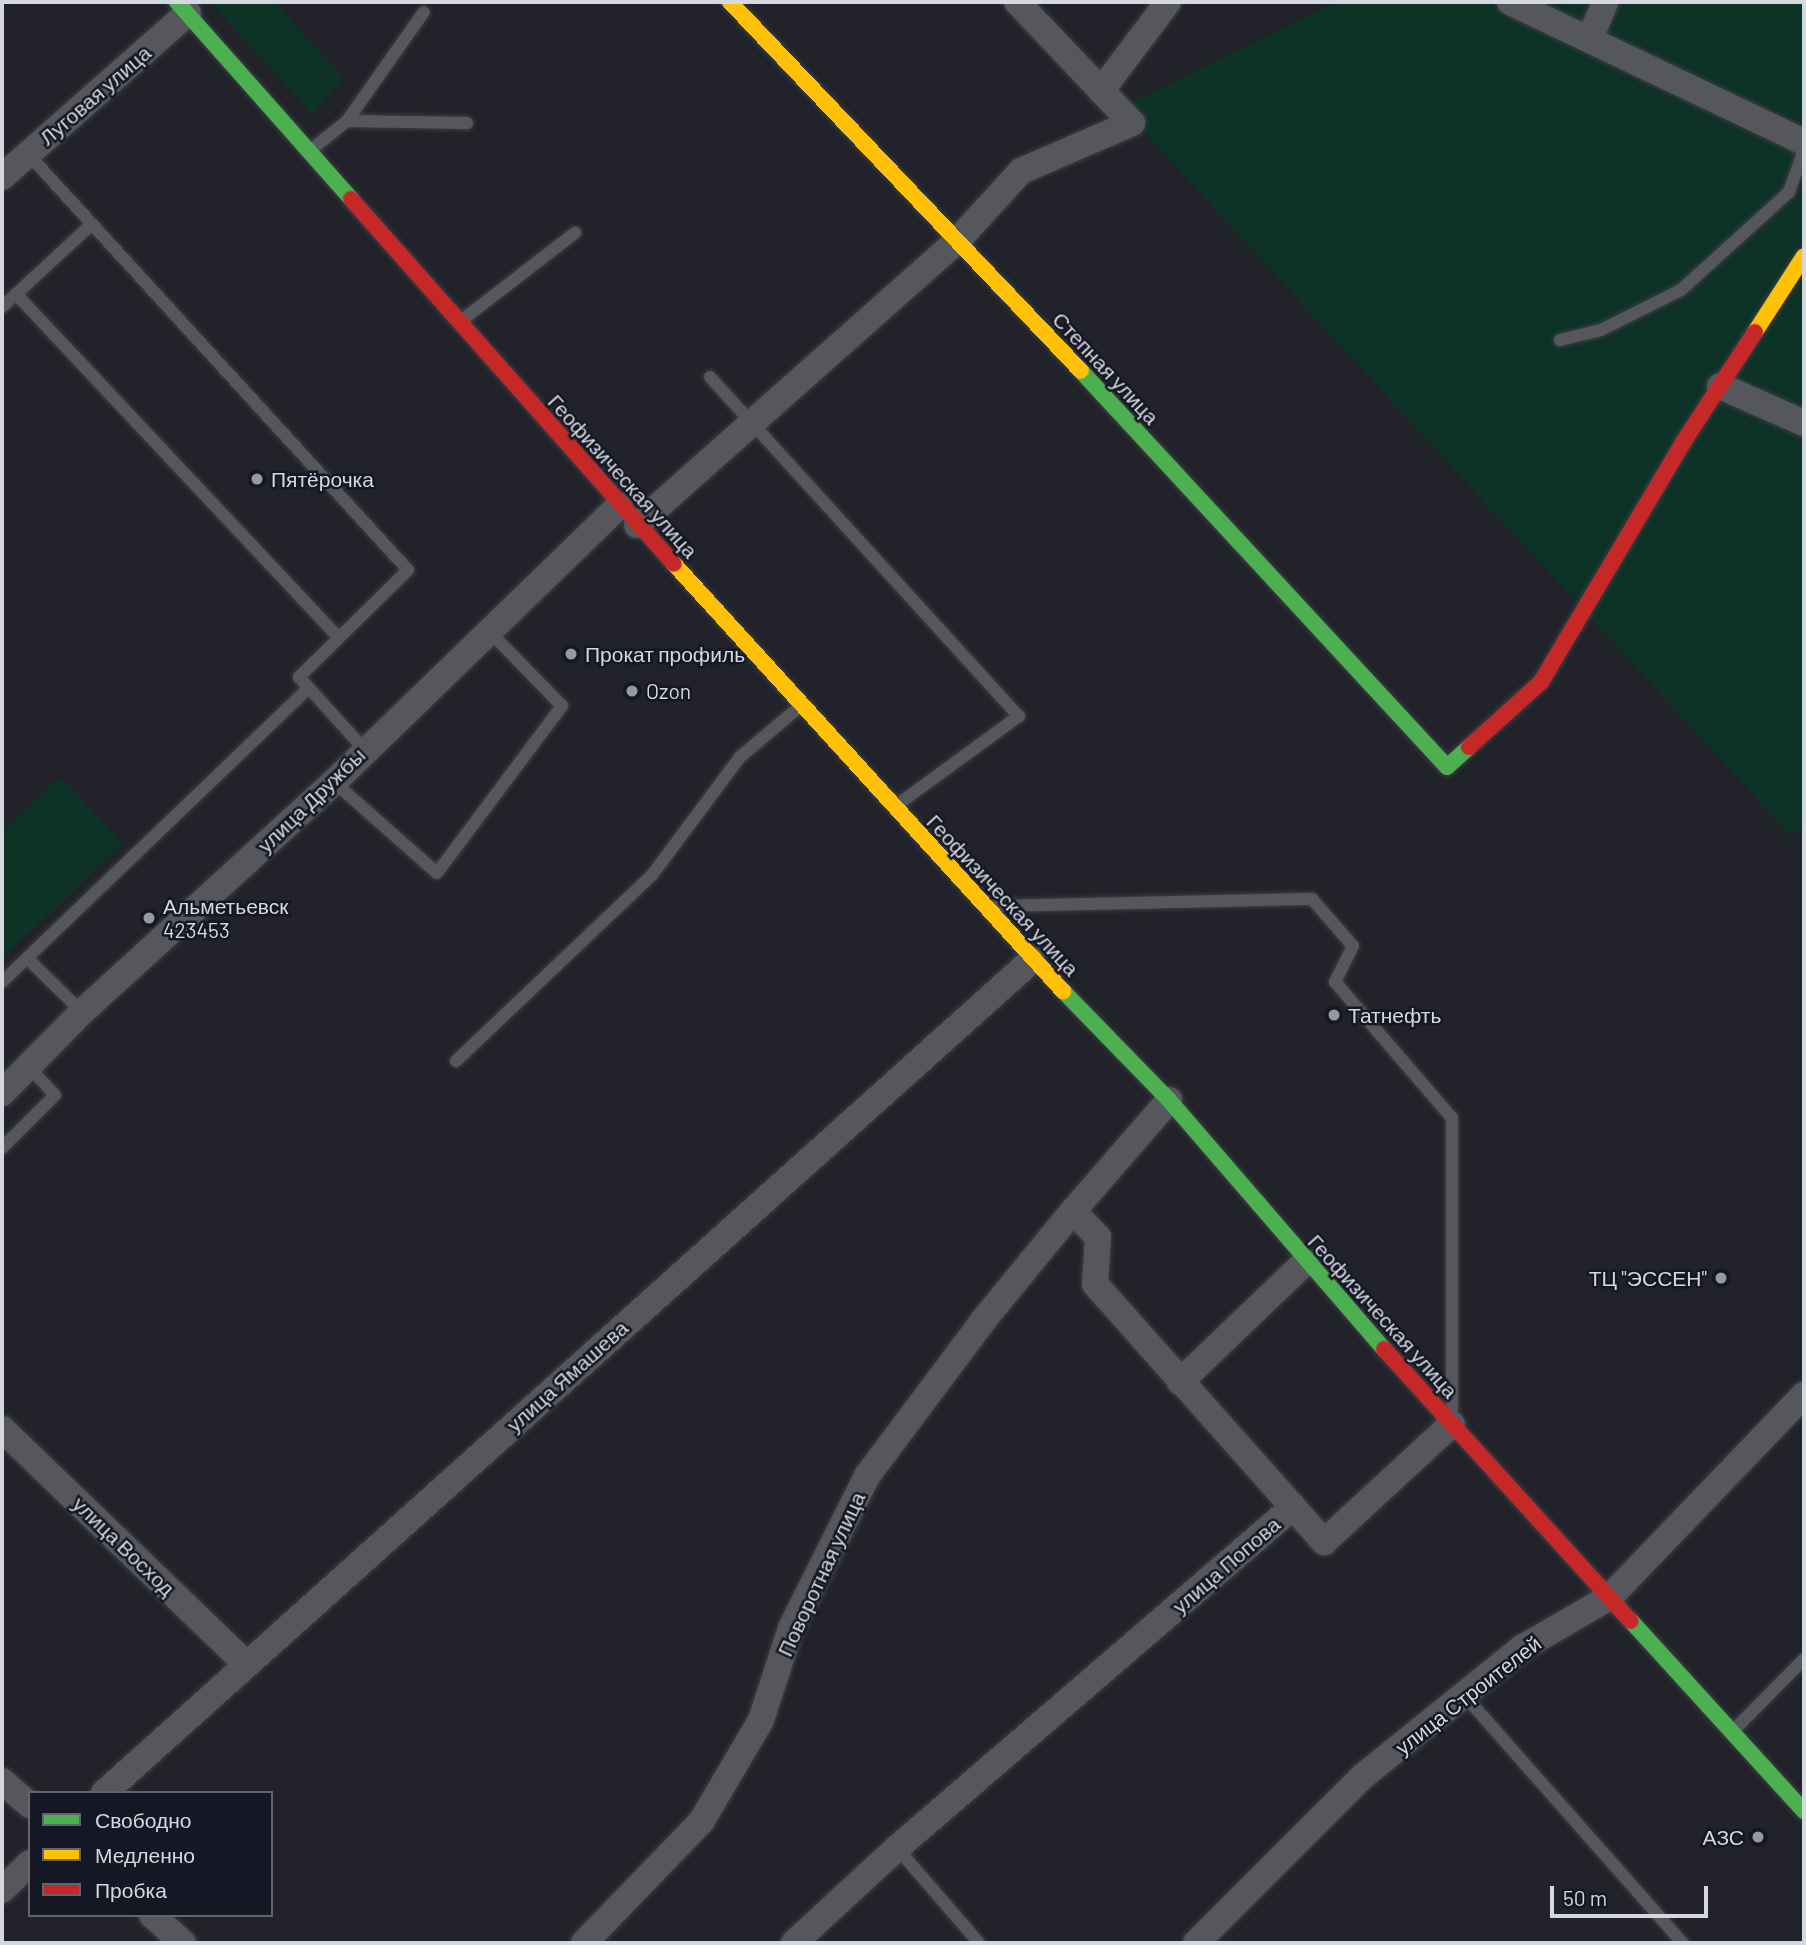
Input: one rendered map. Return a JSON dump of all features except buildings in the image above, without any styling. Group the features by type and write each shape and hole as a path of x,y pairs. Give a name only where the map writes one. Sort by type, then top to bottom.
{"main road":[{"name":"Степная улица","path":"730,2 959,239 1447,767 1541,682 1720,386"},
{"name":"Геофизическая улица","path":"183,7 629,515 1032,960 1169,1100 1305,1262 1804,1811"},
{"path":"1720,386 1804,256"}],"street":[{"path":"1017,2 1101,90 1168,2"},
{"path":"1510,2 1804,142"},
{"path":"1590,38 1605,2"},
{"name":"Луговая улица","path":"2,177 183,7"},
{"name":"улица Дружбы","path":"2,1093 82,1012 334,782 364,749 489,631 629,515 751,426 959,239 1021,171 1132,123 1101,90"},
{"path":"1720,386 1804,423"},
{"name":"улица Ямашева","path":"106,1791 1032,960"},
{"path":"1073,1211 1169,1100"},
{"name":"улица Попова","path":"794,1943 897,1848 1293,1507 1095,1284 1098,1237 1073,1211"},
{"name":"Поворотная улица","path":"584,1943 701,1822 761,1720 791,1628 867,1476 982,1322 1073,1211"},
{"path":"1180,1382 1305,1262"},
{"name":"улица Строителей","path":"1196,1943 1362,1777 1522,1648 1610,1597 1804,1395"},
{"path":"1293,1507 1324,1542 1452,1424"},
{"name":"улица Восход","path":"2,1429 246,1664"},
{"path":"2,1781 28,1803"},
{"path":"2,1890 28,1865"},
{"path":"154,1917 183,1943"}],"lane":[{"path":"309,151 347,121 424,12"},
{"path":"347,121 467,123"},
{"path":"1560,340 1601,330 1681,290 1789,192 1804,150"},
{"path":"28,154 408,570 337,636 299,677 364,749"},
{"path":"2,307 92,224"},
{"path":"459,322 575,233"},
{"path":"16,294 337,636"},
{"path":"710,377 751,426 1019,716 894,807"},
{"path":"334,782 438,873 562,706 489,631"},
{"path":"2,982 309,688"},
{"path":"456,1061 652,875 740,757 801,705"},
{"path":"983,906 1312,899 1353,946 1335,982 1452,1118 1452,1424"},
{"path":"27,958 82,1012"},
{"path":"2,1148 55,1095 29,1066"},
{"path":"1732,1732 1804,1660"},
{"path":"1464,1695 1683,1943"},
{"path":"897,1848 979,1943"}],"green space":[{"path":"210,2 275,2 344,79 312,114"},
{"path":"1337,2 1804,2 1804,828 1791,836 1121,107"},
{"path":"60,777 123,843 2,958 2,832"}],"traffic: fast":[{"path":"177,2 351,199"},
{"path":"1081,371 1447,767 1469,747"},
{"path":"1063,991 1169,1100 1384,1349"},
{"path":"1631,1621 1804,1811"}],"traffic: slow":[{"path":"730,2 1081,371"},
{"path":"1755,332 1804,256"},
{"path":"674,564 1063,991"}],"traffic: jam":[{"path":"351,199 674,564"},
{"path":"1469,747 1541,682 1684,441 1755,332"},
{"path":"1384,1349 1631,1621"}],"place":[{"name":"Пятёрочка","path":"257,479"},
{"name":"Прокат профиль","path":"571,654"},
{"name":"Ozon","path":"632,691"},
{"name":"Альметьевск 423453","path":"149,918"},
{"name":"Татнефть","path":"1334,1015"},
{"name":"ТЦ \"ЭССЕН\"","path":"1721,1278"},
{"name":"АЗС","path":"1758,1837"}]}
